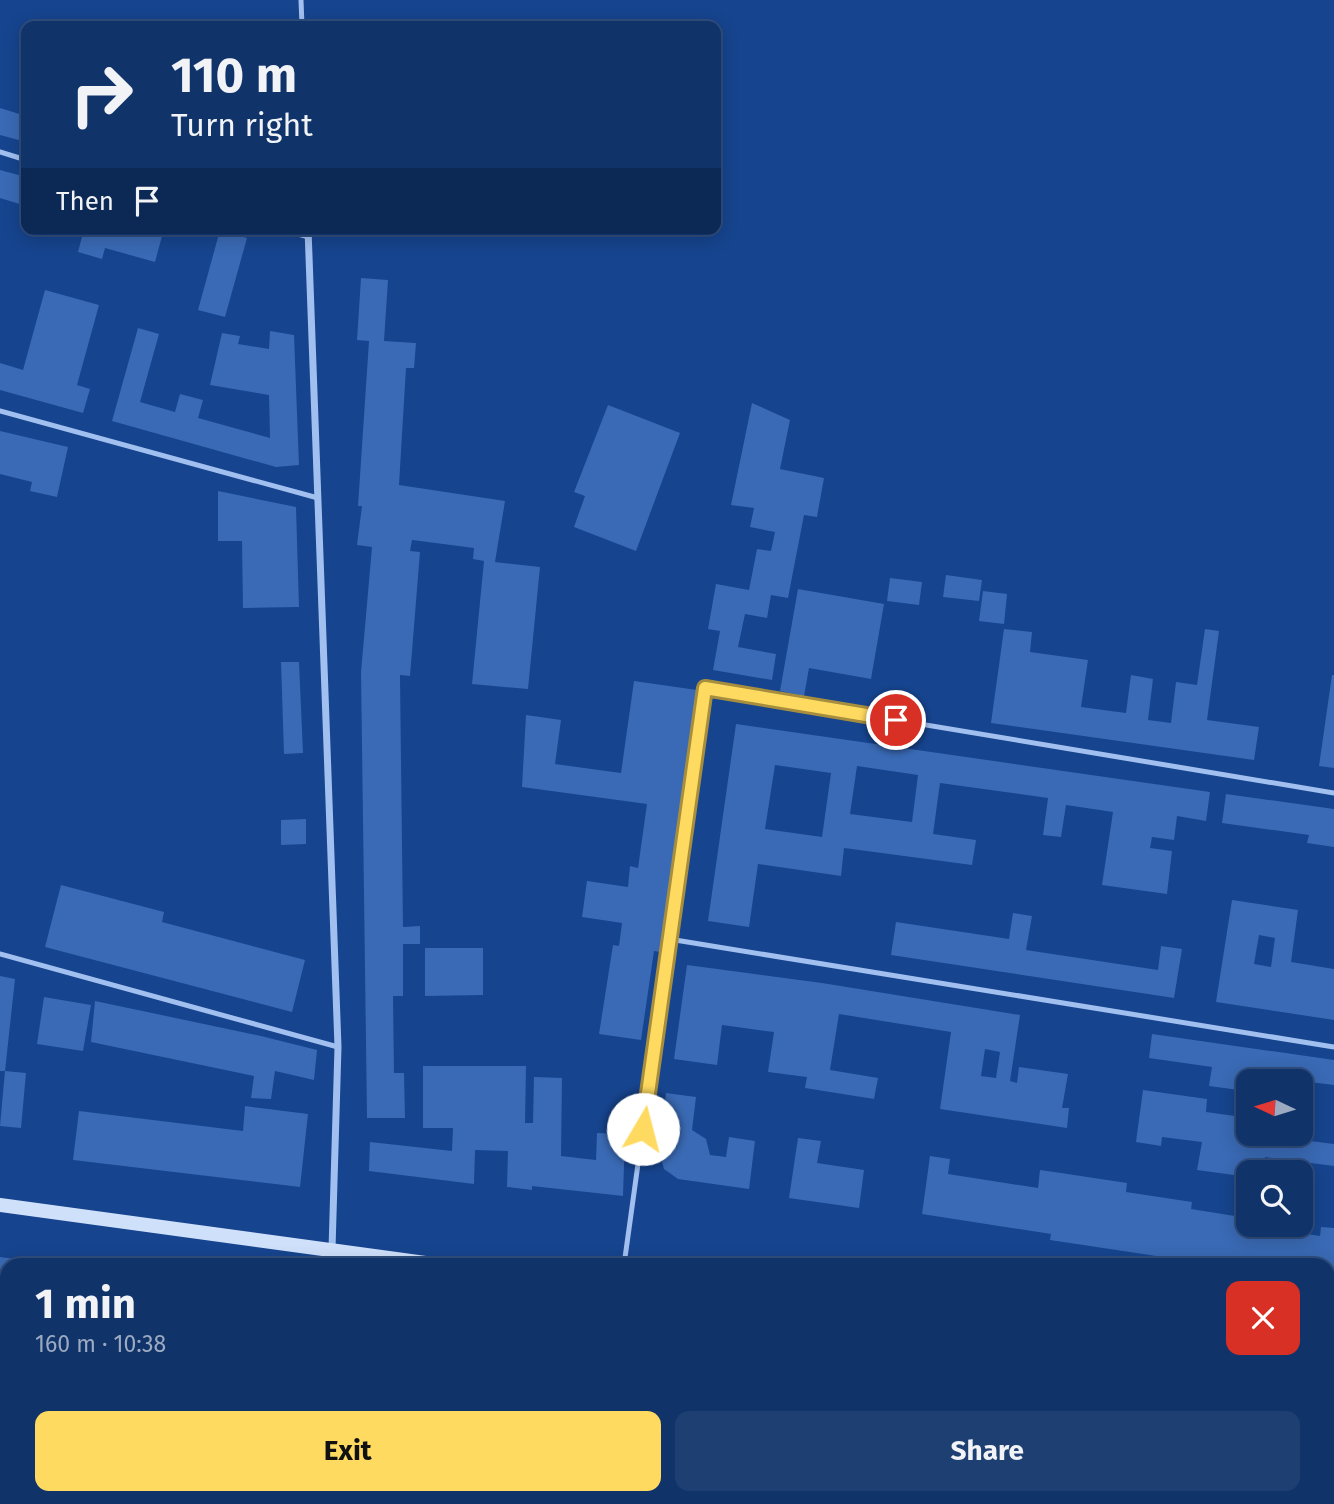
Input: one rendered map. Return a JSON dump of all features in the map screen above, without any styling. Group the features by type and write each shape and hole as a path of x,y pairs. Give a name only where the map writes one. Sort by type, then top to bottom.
{"main road":[{"path":"0,1205 390,1258"}],"street":[{"path":"308,235 338,1047 334,1258"}],"lane":[{"path":"301,0 302,21"},
{"path":"0,152 21,158"},
{"path":"0,411 318,498"},
{"path":"625,1258 705,688 1334,793"},
{"path":"669,939 1334,1047"},
{"path":"0,954 338,1047"}],"building":[{"path":"0,108 21,114 21,141 0,135"},
{"path":"0,170 21,176 21,204 0,198"},
{"path":"82,235 162,235 155,262 105,248 102,259 78,252"},
{"path":"219,235 247,238 225,317 198,310"},
{"path":"361,278 388,280 384,341 416,343 414,368 406,368 399,485 505,501 495,562 540,567 528,689 472,684 484,561 473,559 474,548 412,540 410,551 420,552 410,676 400,675 403,927 420,926 420,944 403,944 403,996 393,996 394,1073 404,1073 405,1118 367,1118 361,672 372,547 357,545 362,506 358,506 369,341 357,340"},
{"path":"45,290 99,305 77,385 90,389 83,413 0,390 0,363 23,370"},
{"path":"138,328 159,334 140,402 175,412 180,394 203,400 198,418 270,438 269,395 210,385 222,333 240,336 238,344 269,349 270,331 294,335 299,465 276,467 112,421"},
{"path":"752,403 790,420 780,469 824,478 817,517 804,515 788,598 771,595 767,618 745,614 738,647 776,654 772,680 713,670 720,631 708,629 716,584 749,590 757,549 771,551 775,532 750,527 754,508 731,505"},
{"path":"608,405 680,433 636,551 574,527 585,496 574,492"},
{"path":"0,431 68,447 57,497 30,491 32,482 0,474"},
{"path":"218,491 296,507 299,607 243,608 242,541 218,541"},
{"path":"946,575 982,580 979,601 943,597"},
{"path":"890,578 922,582 919,605 887,601"},
{"path":"798,589 884,604 871,679 809,668 804,696 780,691"},
{"path":"983,591 1007,594 1004,624 979,621"},
{"path":"1004,629 1032,632 1030,652 1088,660 1081,707 1126,713 1131,675 1153,679 1148,720 1171,723 1176,682 1197,685 1205,629 1219,631 1207,720 1259,727 1254,760 991,723"},
{"path":"281,662 299,662 303,753 284,754"},
{"path":"1334,675 1334,768 1319,766"},
{"path":"634,681 697,690 660,952 654,951 641,1040 599,1034 613,945 619,946 622,923 582,917 587,881 628,887 630,866 638,868 647,804 522,787 526,715 561,720 555,764 621,773"},
{"path":"736,724 1210,792 1206,821 1177,816 1174,840 1152,837 1150,848 1172,851 1167,894 1102,885 1113,812 1066,805 1061,837 1043,835 1048,798 940,783 933,834 976,840 972,865 844,848 841,876 758,864 749,927 708,921","holes":["775,765 831,773 822,837 765,829","857,766 918,775 912,822 850,814"]},
{"path":"1226,794 1334,809 1334,847 1307,843 1309,835 1222,823"},
{"path":"306,819 306,844 281,845 281,820"},
{"path":"61,885 164,912 162,922 305,960 292,1012 45,947"},
{"path":"1232,900 1298,910 1291,962 1334,969 1334,1020 1216,1002","holes":["1259,935 1275,938 1271,967 1254,964"]},
{"path":"1013,913 1032,916 1026,950 1158,970 1161,946 1182,949 1174,998 891,955 896,922 1009,939"},
{"path":"425,948 483,948 483,995 425,996"},
{"path":"687,965 822,983 1020,1015 1010,1081 1017,1083 1019,1067 1068,1074 1062,1108 1069,1108 1067,1128 940,1109 951,1032 839,1014 830,1070 878,1078 874,1099 805,1088 807,1077 768,1072 774,1032 722,1025 717,1065 674,1059","holes":["985,1049 1000,1052 996,1078 981,1076"]},
{"path":"0,976 15,979 5,1071 0,1071"},
{"path":"44,997 91,1005 83,1051 37,1044"},
{"path":"95,1001 317,1050 314,1080 275,1071 271,1099 251,1098 254,1076 91,1042"},
{"path":"1152,1034 1334,1060 1334,1085 1313,1082 1313,1069 1236,1069 1236,1090 1209,1086 1212,1067 1149,1058"},
{"path":"423,1066 526,1066 525,1123 533,1123 534,1077 562,1078 561,1156 596,1160 597,1133 625,1134 623,1196 532,1186 532,1190 507,1187 508,1151 475,1150 474,1184 369,1171 370,1142 452,1151 453,1128 423,1128"},
{"path":"5,1071 26,1073 21,1128 0,1126"},
{"path":"1143,1090 1207,1099 1206,1112 1235,1116 1236,1110 1236,1146 1313,1146 1313,1141 1334,1144 1334,1166 1313,1163 1313,1160 1265,1157 1265,1160 1236,1160 1236,1175 1197,1170 1202,1142 1162,1137 1161,1146 1136,1142"},
{"path":"666,1093 696,1097 692,1130 706,1139 710,1155 726,1157 729,1137 755,1141 749,1189 678,1179 664,1169 659,1151"},
{"path":"245,1106 308,1114 300,1187 73,1160 79,1111 243,1131"},
{"path":"798,1138 821,1141 817,1163 864,1170 859,1208 789,1198"},
{"path":"930,1156 950,1159 948,1174 1038,1188 1040,1170 1061,1173 1127,1183 1126,1192 1192,1202 1191,1209 1235,1216 1236,1209 1236,1237 1313,1237 1320,1236 1321,1227 1334,1228 1334,1258 1170,1258 1050,1240 1051,1234 922,1214"}],"route":[{"path":"643,1129 705,688 896,720"}]}
